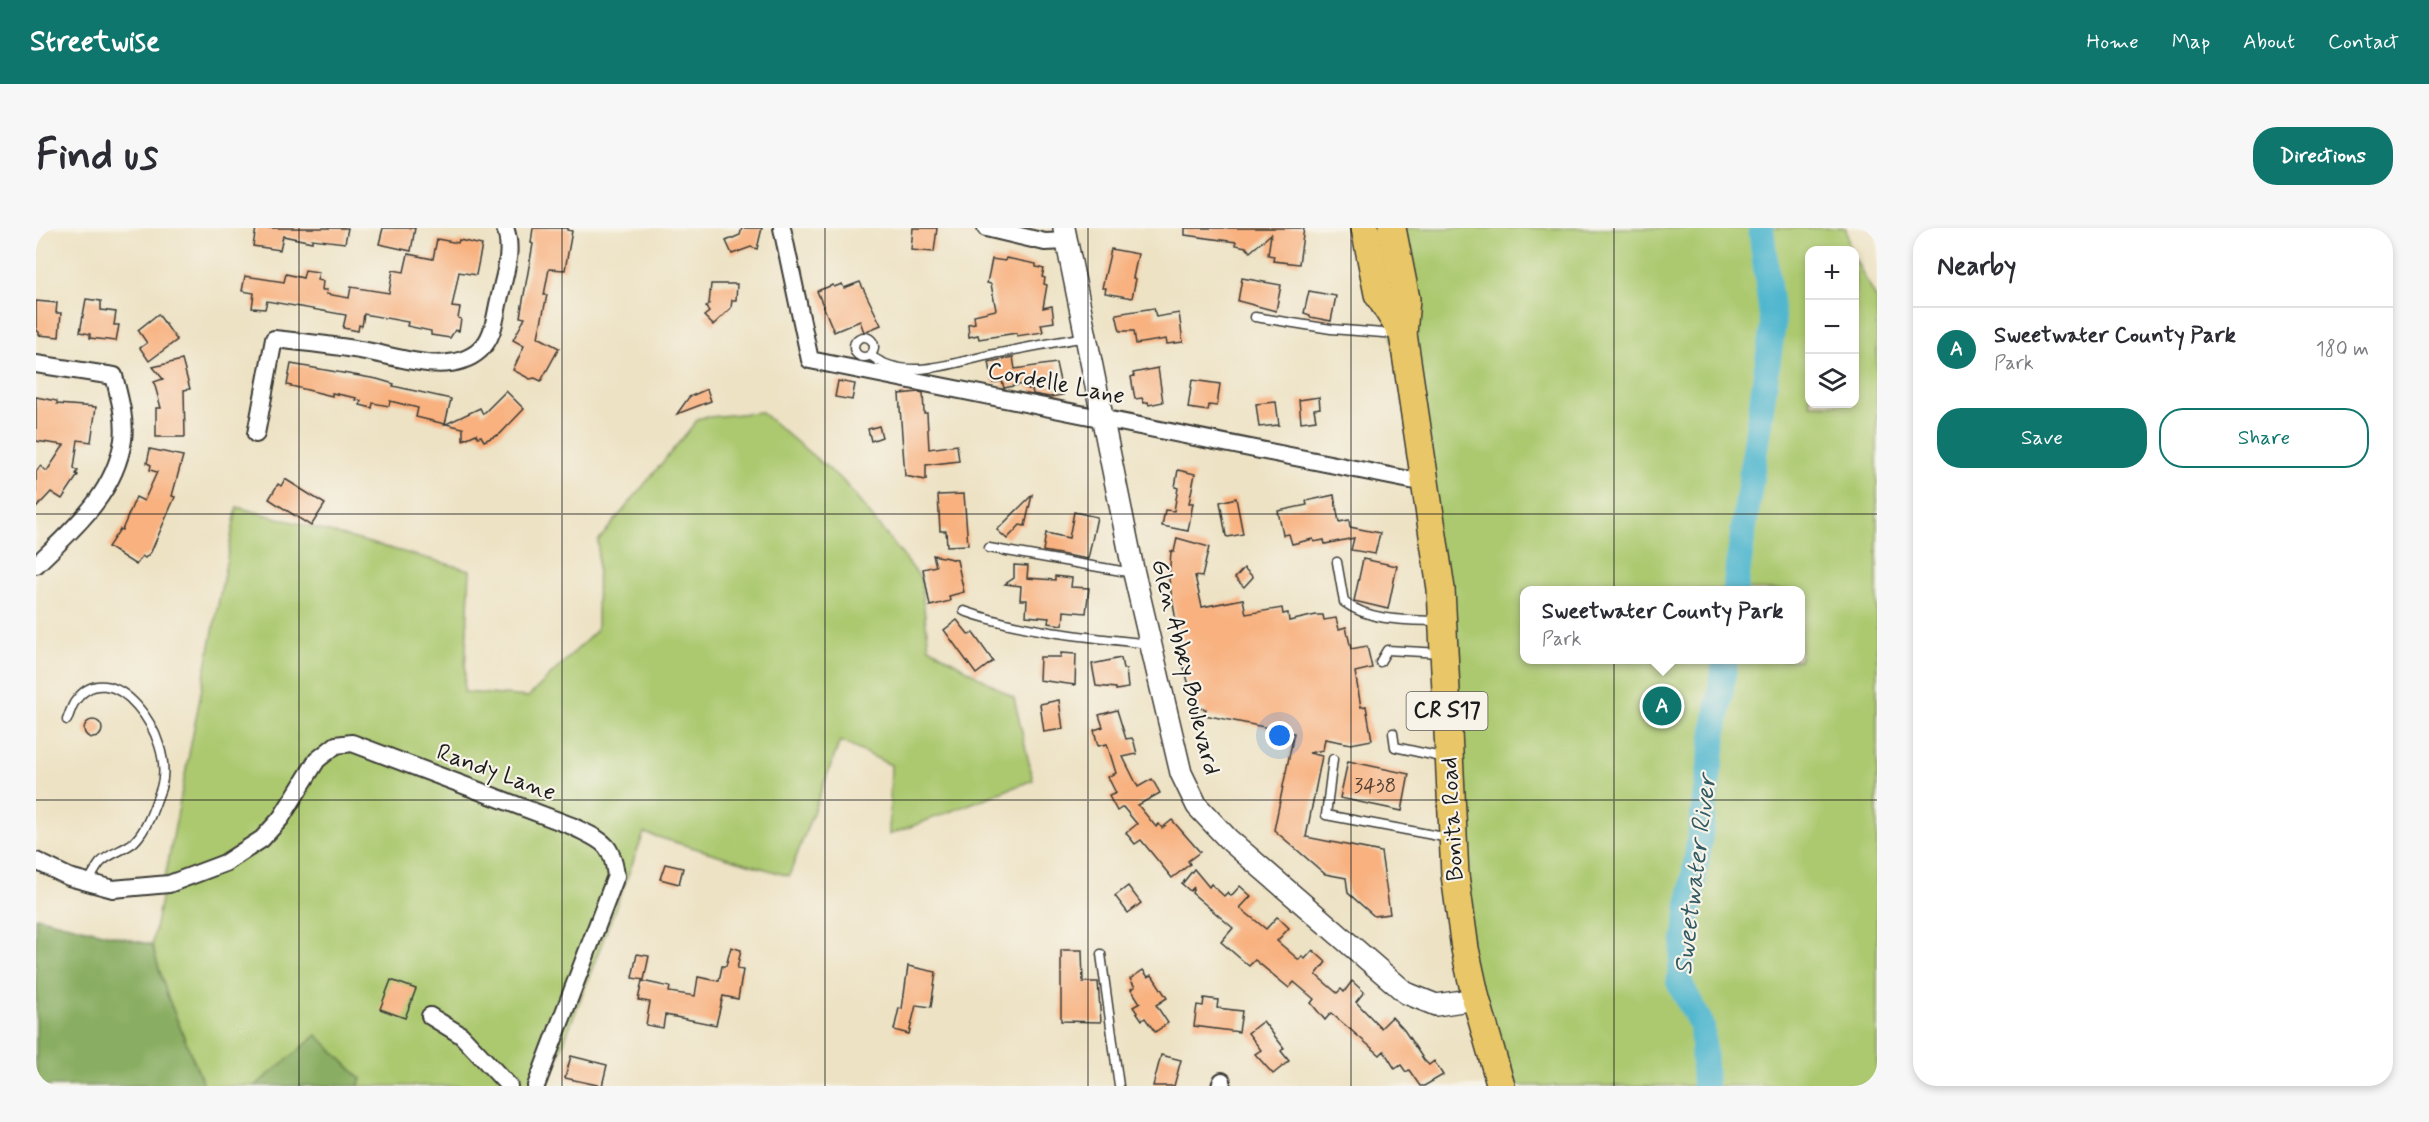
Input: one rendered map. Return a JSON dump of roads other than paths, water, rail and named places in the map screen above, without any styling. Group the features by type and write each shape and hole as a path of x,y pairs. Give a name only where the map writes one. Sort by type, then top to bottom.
{"main road":[{"name":"Bonita Road","path":"1365,228 1378,294 1402,334"},
{"name":"Bonita Road","path":"1392,228 1406,299 1402,334 1441,589 1452,839 1465,949 1476,999 1501,1086"}],"street":[{"path":"256,434 274,339 362,350 423,363 456,362 474,355 491,333 510,248 505,228"},
{"name":"Cordelle Lane","path":"782,228 810,360 1425,483"},
{"path":"986,228 1045,242 1065,235"},
{"name":"Glen Abbey Boulevard","path":"1065,235 1101,418 1150,644 1182,773 1197,806 1228,839 1406,993 1436,1005 1476,999"},
{"path":"36,364 114,376 122,409 124,438 116,471 99,500 36,565"},
{"name":"Randy Lane","path":"36,861 69,877 113,889 169,884 225,863 262,839 281,818 317,760 336,745 352,743 572,826 601,840 613,854 616,876 536,1086"},
{"path":"430,1016 461,1035 509,1086"}],"lane":[{"path":"1255,317 1331,329 1402,334"},
{"path":"870,354 881,363 931,368 1086,337"},
{"path":"989,548 1134,573"},
{"path":"1337,562 1344,602 1353,608 1368,615 1386,618 1442,622"},
{"path":"964,611 987,619 1075,636 1150,644"},
{"path":"1380,662 1387,650 1444,653"},
{"path":"67,720 74,703 86,692 98,687 115,688 137,704 151,723 160,746 164,767 161,786 154,805 135,841 101,862 88,882"},
{"path":"1393,733 1395,747 1449,759"},
{"path":"1333,759 1326,815 1452,839"},
{"path":"1101,954 1119,1086"}],"waterway":[{"name":"Sweetwater River","path":"1736,586 1773,325 1761,228"},
{"name":"Sweetwater River","path":"1705,1086 1702,1026 1679,982 1724,664"}],"place":[{"name":"Sweetwater County Park","path":"1662,706"}]}
